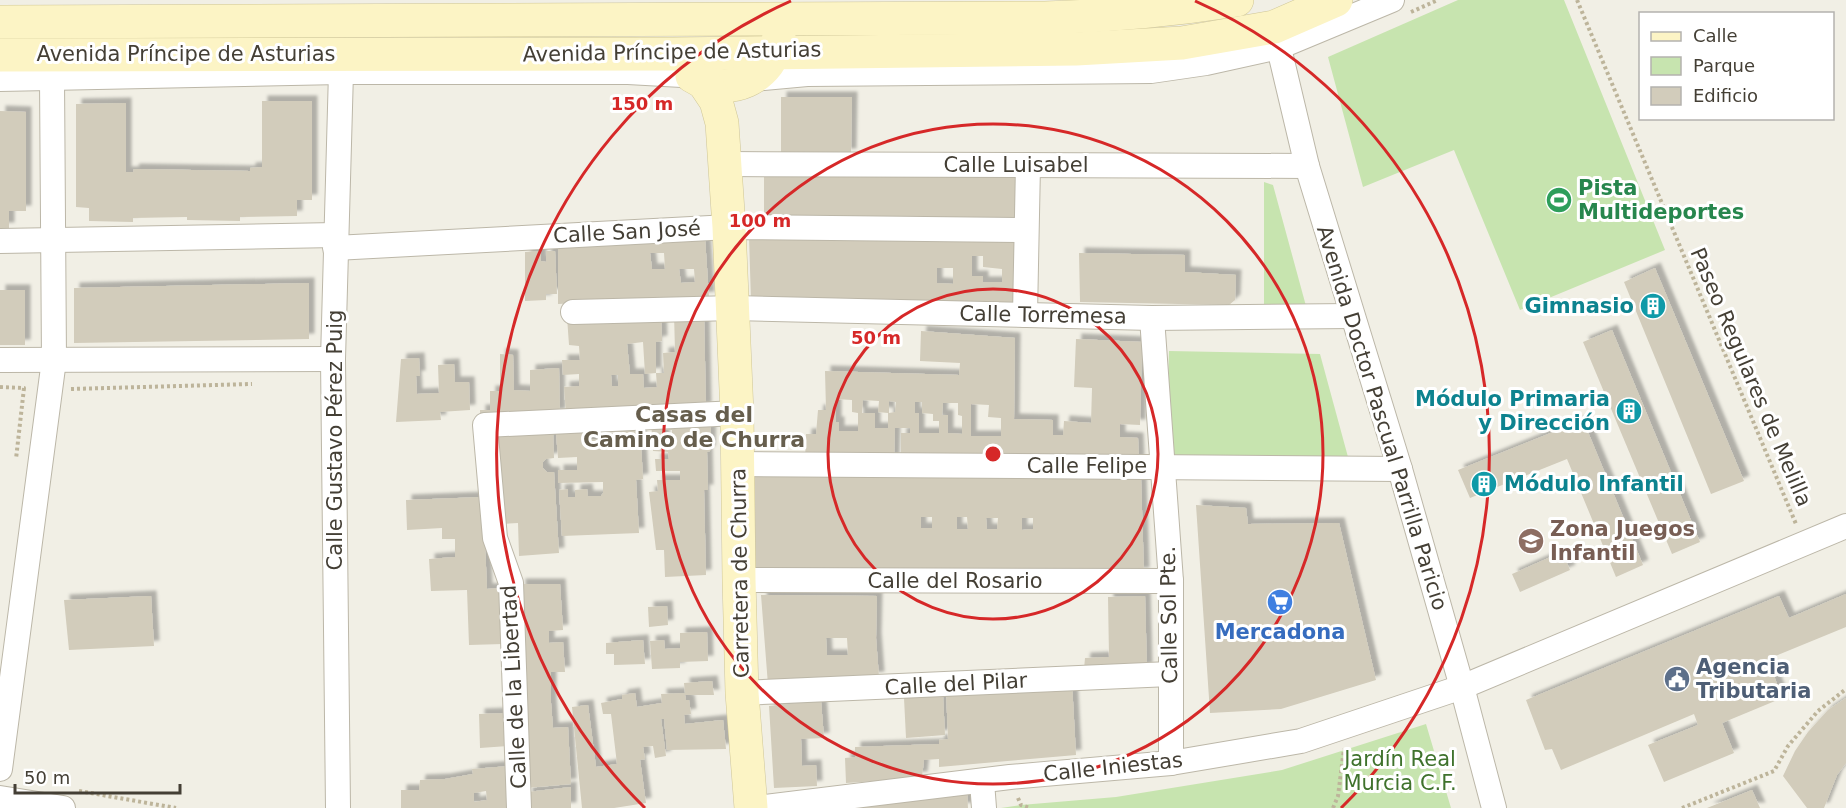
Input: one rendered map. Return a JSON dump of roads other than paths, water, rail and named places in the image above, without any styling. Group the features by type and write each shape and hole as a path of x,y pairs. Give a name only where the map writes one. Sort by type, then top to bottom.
{"main road":[{"name":"Avenida Príncipe de Asturias","path":"0,22 674,9 773,9 1096,17 1162,11 1237,0"},
{"name":"Avenida Príncipe de Asturias","path":"0,55 673,54 1076,49 1277,37 1336,0"},
{"path":"673,54 669,32 674,9"},
{"path":"773,9 779,35 776,52"},
{"name":"Carretera de Churra","path":"722,123 725,111 745,82 766,68 776,52"},
{"name":"Carretera de Churra","path":"673,54 687,72 702,82 716,101 722,123 734,308 742,693 753,808"},
{"path":"702,82 721,87 745,82"}],"street":[{"path":"745,82 807,74 1152,71 1206,63 1277,37 1392,0"},
{"name":"Avenida Doctor Pascual Parrilla Paricio","path":"1277,37 1306,166 1400,469 1494,808"},
{"path":"0,79 341,72 660,72 682,75 702,82"},
{"name":"Calle Gustavo Pérez Puig","path":"338,808 333,359 341,72"},
{"path":"0,769 54,360 52,79"},
{"name":"Calle Luisabel","path":"725,164 1306,166"},
{"path":"1025,315 1028,165"},
{"name":"Calle San José","path":"0,241 335,242 729,227 1026,230"},
{"name":"Calle Torremesa","path":"573,312 734,308 1152,318 1352,316"},
{"name":"Calle Sol Pte.","path":"1152,318 1171,581 1171,762"},
{"path":"0,360 333,359"},
{"name":"Calle de la Libertad","path":"519,808 511,583 495,538 485,425 737,413"},
{"name":"Calle Felipe","path":"738,464 1400,469"},
{"name":"Calle Iniestas","path":"753,808 1010,777 1171,762 1301,741 1462,687 1846,526"},
{"name":"Calle del Rosario","path":"739,580 1171,581"},
{"name":"Calle del Pilar","path":"742,693 1170,674"},
{"path":"982,782 984,808"},
{"path":"0,798 67,799"}],"place":[{"name":"Pista Multideportes","path":"1559,200"},
{"name":"Gimnasio","path":"1653,306"},
{"name":"Módulo Primaria y Dirección","path":"1629,411"},
{"name":"Módulo Infantil","path":"1484,484"},
{"name":"Zona Juegos Infantil","path":"1531,541"},
{"name":"Mercadona","path":"1280,602"},
{"name":"Agencia Tributaria","path":"1677,679"}],"district":[{"name":"Casas del Camino de Churra","path":"694,426"}],"park label":[{"name":"Jardín Real Murcia C.F.","path":"1400,771"}]}
